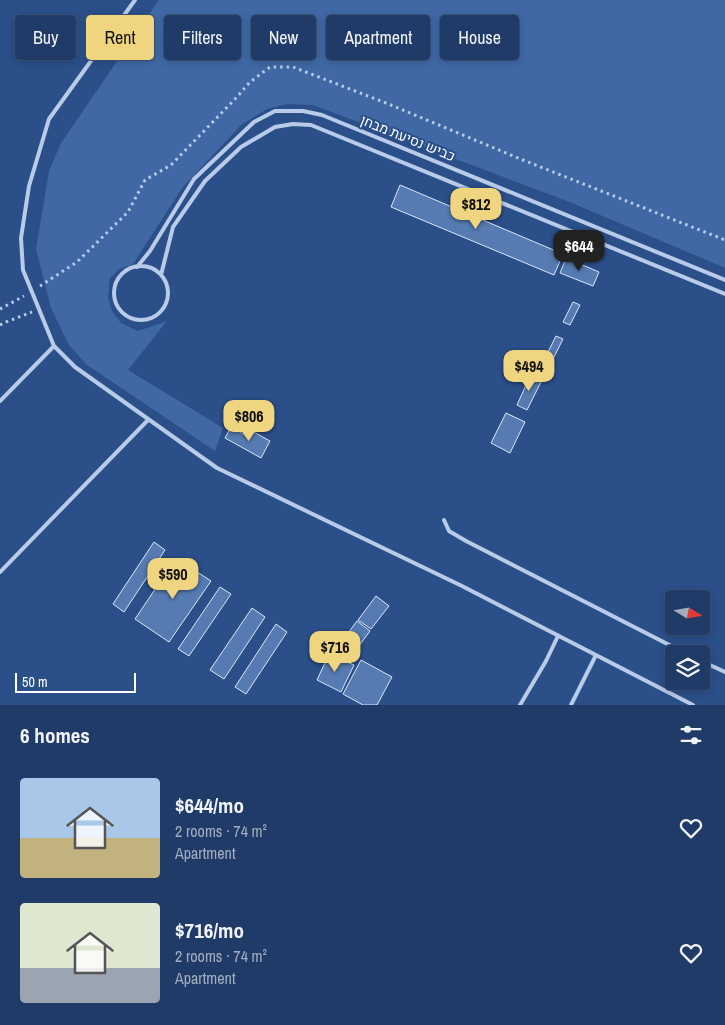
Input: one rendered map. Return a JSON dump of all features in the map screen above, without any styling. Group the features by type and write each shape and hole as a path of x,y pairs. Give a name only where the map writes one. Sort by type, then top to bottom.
{"lane":[{"path":"135,0 49,119 29,186 21,238 23,270 54,346 75,367 218,468 413,562 693,705"},
{"name":"כביש נסיעת מבחן","path":"137,267 150,251 194,179 254,122 275,111 303,111 322,116 725,280"},
{"name":"כביש נסיעת מבחן","path":"161,275 173,227 205,181 242,147 275,127 293,124 311,126 725,294"},
{"path":"137,267 154,270 161,275 166,283 167,300 157,315 149,319 132,319 124,315 118,308 115,300 114,291 121,275 137,267"},
{"path":"0,400 54,346"},
{"path":"0,572 148,420"},
{"path":"444,520 449,532 669,645"},
{"path":"520,705 546,661 558,636"},
{"path":"571,705 596,655"},
{"path":"710,665 725,672"}],"path":[{"path":"0,309 77,262 128,212 145,180 171,165 250,82 270,67 293,67 386,102 523,160 725,240"},
{"path":"0,326 39,309"}],"shaded area":[{"path":"159,0 725,0 725,268 572,203 313,105 287,104 267,109 241,125 183,187 133,264 119,269 110,278 108,297 112,311 121,323 138,331 167,321 128,370 223,428 215,451 87,365 69,345 51,308 36,249 49,171 61,143 118,60 154,60 154,15 149,15"}],"building":[{"path":"400,185 563,254 554,275 391,207"},
{"path":"566,258 599,272 593,286 560,273"},
{"path":"573,302 580,305 570,325 563,322"},
{"path":"556,336 563,339 553,359 546,356"},
{"path":"531,374 542,380 527,410 517,405"},
{"path":"506,413 525,422 510,453 491,443"},
{"path":"231,427 247,436 250,430 270,441 261,458 225,438"},
{"path":"154,542 165,550 124,612 113,604"},
{"path":"176,558 211,581 169,642 135,619"},
{"path":"220,587 231,594 189,656 178,649"},
{"path":"376,596 389,606 371,629 358,620"},
{"path":"252,608 265,617 224,679 210,670"},
{"path":"357,621 370,631 353,654 340,644"},
{"path":"276,624 287,632 246,694 235,687"},
{"path":"329,654 354,665 341,692 317,680"},
{"path":"361,660 392,677 377,705 363,705 343,694"}]}
